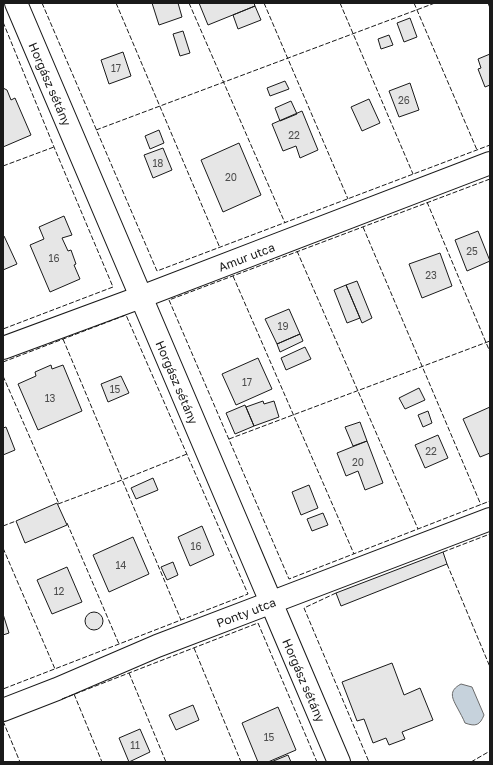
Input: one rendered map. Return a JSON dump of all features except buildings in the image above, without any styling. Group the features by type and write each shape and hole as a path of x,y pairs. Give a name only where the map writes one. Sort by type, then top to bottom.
{"street":[{"name":"Horgász sétány","path":"16,3 339,762"},
{"name":"Amur utca","path":"3,348 141,297 490,163"},
{"name":"Ponty utca","path":"3,710 57,689 157,646 490,519"}],"shaded area":[{"path":"461,684 472,687 484,715 481,721 475,725 465,723 454,701 452,695 454,689"}],"fence":[{"path":"42,3 157,271 490,145"},
{"path":"116,3 220,248"},
{"path":"189,3 285,223"},
{"path":"264,3 348,199"},
{"path":"340,3 413,174"},
{"path":"414,3 477,150"},
{"path":"96,130 435,3"},
{"path":"488,3 490,8"},
{"path":"3,22 113,287 3,329"},
{"path":"3,166 54,147"},
{"path":"490,179 169,300 289,579 490,501"},
{"path":"427,202 490,352"},
{"path":"363,227 481,505"},
{"path":"297,251 418,529"},
{"path":"233,276 354,554"},
{"path":"3,362 126,315 248,594 3,689"},
{"path":"63,339 181,620"},
{"path":"229,439 490,341"},
{"path":"3,376 59,504"},
{"path":"58,504 187,454"},
{"path":"3,526 16,521"},
{"path":"67,523 119,644"},
{"path":"443,552 490,534"},
{"path":"3,548 55,669"},
{"path":"447,564 490,667"},
{"path":"336,593 304,608 369,762"},
{"path":"62,699 258,623 317,762"},
{"path":"194,648 241,762"},
{"path":"129,673 166,762"},
{"path":"74,694 102,762"},
{"path":"3,721 20,762"},
{"path":"471,762 490,751"}]}
